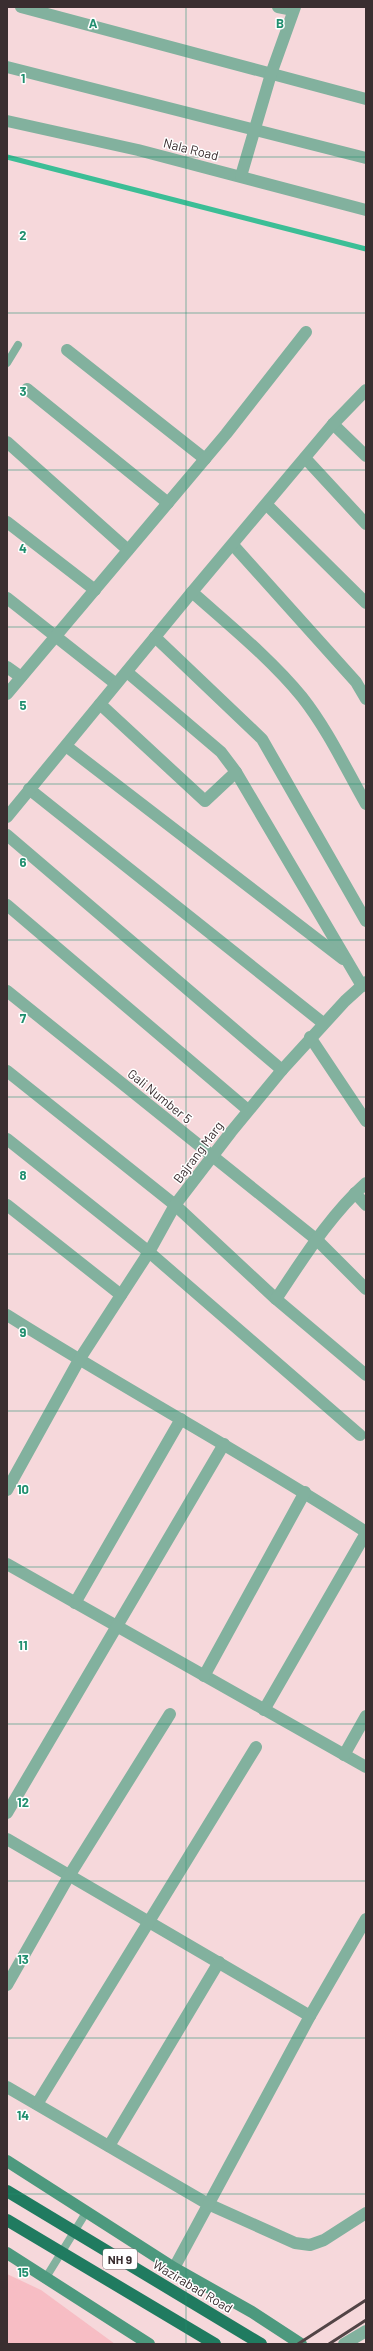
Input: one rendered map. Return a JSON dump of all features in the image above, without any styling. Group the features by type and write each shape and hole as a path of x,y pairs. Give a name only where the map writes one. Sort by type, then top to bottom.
{"highway":[{"name":"Wazirabad Road","path":"7,2191 261,2344"},
{"name":"NH 9","path":"7,2220 215,2344"}],"main road":[{"path":"7,2161 174,2268 252,2312 301,2344"},
{"path":"7,2253 149,2344"}],"street":[{"path":"21,7 366,99"},
{"path":"241,176 271,74 294,9 278,7"},
{"path":"7,67 366,158"},
{"name":"Nala Road","path":"7,121 138,150 366,210"},
{"path":"7,694 205,459 306,332"},
{"path":"67,350 205,459"},
{"path":"27,390 168,503"},
{"path":"7,817 192,592 267,505 333,424 366,390"},
{"path":"333,424 366,456"},
{"path":"7,442 128,550"},
{"path":"305,458 366,524"},
{"path":"267,505 366,603"},
{"path":"7,522 95,590"},
{"path":"233,545 356,682 366,699"},
{"path":"192,592 251,645 302,698 328,736 366,804"},
{"path":"7,598 56,635 116,684"},
{"path":"155,638 262,739 366,920"},
{"path":"7,667 21,677"},
{"path":"127,672 221,752 236,772 347,962 364,984"},
{"path":"100,704 205,801 236,772"},
{"path":"66,746 347,962"},
{"path":"29,789 324,1023"},
{"path":"7,835 282,1070"},
{"path":"7,905 248,1110"},
{"name":"Bajrang Marg","path":"7,1490 79,1360 149,1252 176,1205 248,1110 310,1037 364,984"},
{"name":"Gali Number 5","path":"7,990 317,1240 366,1288"},
{"path":"310,1037 366,1121"},
{"path":"7,1071 176,1205 276,1299 366,1376"},
{"path":"7,1139 149,1252 360,1435"},
{"path":"276,1299 317,1240 355,1193 366,1183"},
{"path":"355,1193 366,1205"},
{"path":"7,1205 121,1295"},
{"path":"7,1315 79,1360 305,1492 366,1533 264,1710"},
{"path":"75,1602 181,1419"},
{"path":"7,1813 118,1627 224,1444"},
{"path":"204,1676 305,1492"},
{"path":"7,1564 366,1767"},
{"path":"7,1985 69,1876 170,1714"},
{"path":"344,1755 366,1716"},
{"path":"37,2104 256,1747"},
{"path":"7,1840 310,2016"},
{"path":"174,2268 310,2016 366,1921"},
{"path":"109,2146 219,1962"},
{"path":"7,2087 208,2204 295,2243 310,2245 324,2240 366,2213"},
{"path":"344,2344 366,2331"}],"lane":[{"path":"7,362 18,345"},
{"path":"46,2279 87,2211"}],"shaded area":[{"path":"7,2274 41,2290 115,2344 7,2344"}],"waterway":[{"path":"7,157 366,249"}],"railway":[{"path":"298,2344 366,2300"},
{"path":"329,2344 366,2320"}]}
